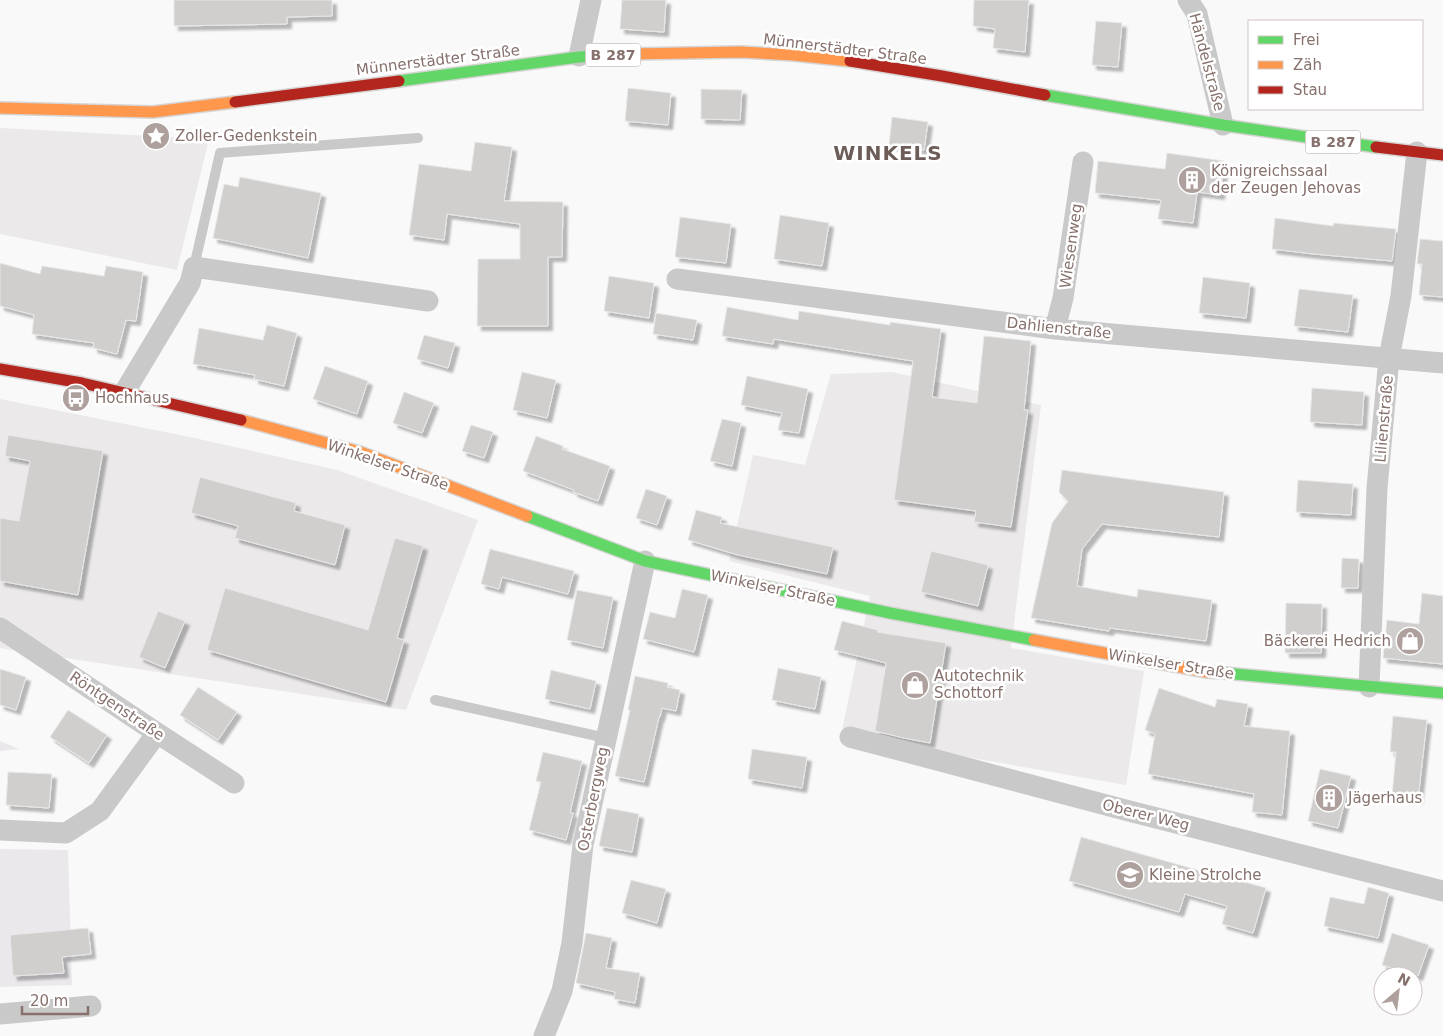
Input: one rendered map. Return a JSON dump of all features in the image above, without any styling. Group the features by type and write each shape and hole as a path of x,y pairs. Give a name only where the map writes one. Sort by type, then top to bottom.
{"street":[{"path":"579,56 591,0"},
{"name":"Händelstraße","path":"1188,0 1197,14 1223,126"},
{"name":"Münnerstädter Straße","path":"0,108 153,112 555,61 579,56 698,52 792,55 962,79 1223,126 1443,155"},
{"name":"Lilienstraße","path":"1369,687 1377,488 1390,358 1401,296 1417,152"},
{"name":"Wiesenweg","path":"1055,328 1063,298 1084,162"},
{"path":"124,393 190,283 194,267 428,301"},
{"name":"Dahlienstraße","path":"677,279 1055,328 1443,363"},
{"name":"Winkelser Straße","path":"0,369 82,383 265,426 360,452 645,561 890,613 1207,672 1443,693"},
{"name":"Osterbergweg","path":"544,1036 562,991 572,943 583,845 645,561"},
{"name":"Röntgenstraße","path":"0,628 234,783"},
{"path":"0,830 66,833 100,811 157,733"},
{"name":"Oberer Weg","path":"850,736 1129,811 1443,891"},
{"path":"0,1014 91,1006"}],"lane":[{"path":"194,267 220,153 418,138"},
{"path":"435,700 606,738"}],"shaded area":[{"path":"0,128 209,139 177,270 0,234"},
{"path":"892,372 1041,405 1011,648 1144,671 1126,785 841,735 870,596 729,561 753,455 805,465 831,374"},
{"path":"0,399 190,437 337,470 478,520 406,710 0,648"},
{"path":"0,741 19,749 0,751"},
{"path":"0,849 68,850 72,985 0,987"}],"building":[{"path":"174,0 332,0 332,16 287,17 287,24 174,26"},
{"path":"622,0 666,0 664,32 620,29"},
{"path":"974,0 1029,0 1025,52 993,48 995,29 973,26"},
{"path":"1096,21 1122,23 1118,67 1092,65"},
{"path":"628,88 671,93 668,125 625,121"},
{"path":"701,89 742,90 740,120 701,119"},
{"path":"892,117 928,122 924,150 889,145"},
{"path":"475,142 512,147 504,201 563,202 562,257 548,257 548,326 477,326 478,259 520,259 520,224 447,214 444,240 409,235 419,164 471,171"},
{"path":"1167,153 1224,161 1220,195 1197,192 1193,223 1158,219 1161,200 1095,193 1098,161 1165,169"},
{"path":"240,177 321,193 308,258 213,238 224,184 238,187"},
{"path":"780,215 829,223 822,266 774,259"},
{"path":"680,217 731,224 726,263 675,257"},
{"path":"1275,218 1333,226 1334,223 1396,229 1392,261 1272,249"},
{"path":"1420,239 1443,241 1443,297 1419,295 1422,264 1417,264"},
{"path":"0,263 40,274 42,266 104,276 106,266 143,272 136,321 126,320 117,354 93,348 94,343 32,334 34,315 0,306"},
{"path":"609,276 654,283 649,318 604,311"},
{"path":"1203,277 1250,283 1246,318 1199,313"},
{"path":"1299,289 1353,295 1348,332 1294,326"},
{"path":"727,307 798,320 799,311 890,325 890,322 941,329 932,397 977,403 984,336 1031,341 1024,410 1028,410 1011,527 974,522 976,511 894,500 913,361 774,339 773,344 722,336"},
{"path":"656,313 697,320 693,340 653,334"},
{"path":"267,325 297,333 284,386 254,379 255,375 193,364 199,328 263,340"},
{"path":"424,335 455,343 448,368 417,359"},
{"path":"325,366 368,381 357,414 313,399"},
{"path":"522,372 556,380 547,418 513,410"},
{"path":"747,376 808,389 799,433 778,430 782,413 741,405"},
{"path":"1312,388 1364,392 1362,425 1310,422"},
{"path":"404,392 434,403 422,433 393,423"},
{"path":"722,419 741,423 732,466 710,461"},
{"path":"471,425 493,432 484,458 462,451"},
{"path":"8,435 103,451 78,595 0,581 0,518 19,521 30,461 5,456"},
{"path":"536,436 563,446 562,449 610,466 598,501 523,471"},
{"path":"1062,470 1224,492 1219,537 1102,524 1082,549 1077,586 1137,597 1138,589 1212,600 1206,641 1110,628 1109,631 1031,618 1052,523 1068,501 1059,492"},
{"path":"200,477 296,503 294,511 345,525 335,565 235,538 238,526 191,513"},
{"path":"1298,480 1353,484 1351,515 1296,512"},
{"path":"646,489 667,496 657,525 636,518"},
{"path":"696,510 722,517 720,523 833,547 827,574 738,555 688,540"},
{"path":"395,538 423,546 397,638 404,640 386,702 207,650 225,588 368,630"},
{"path":"490,549 574,571 568,594 502,577 499,589 481,584"},
{"path":"931,551 988,565 978,606 921,592"},
{"path":"1342,558 1359,559 1358,588 1341,588"},
{"path":"682,589 708,595 694,652 643,639 650,612 675,618"},
{"path":"577,590 613,597 603,648 567,640"},
{"path":"1422,593 1443,596 1443,664 1383,658 1387,620 1419,624"},
{"path":"1286,603 1322,604 1321,653 1285,653"},
{"path":"158,611 185,621 165,668 139,657"},
{"path":"842,621 878,630 877,632 946,643 930,743 875,731 886,663 834,650"},
{"path":"778,668 821,677 815,709 772,700"},
{"path":"0,669 26,677 16,710 0,705"},
{"path":"551,670 596,681 590,709 545,699"},
{"path":"635,676 668,683 667,687 680,690 676,711 662,708 644,782 615,776 630,710 628,710"},
{"path":"198,687 237,712 218,740 180,715"},
{"path":"1159,688 1215,707 1217,699 1248,704 1244,726 1290,731 1282,815 1252,812 1254,794 1148,774 1155,734 1145,730"},
{"path":"68,710 107,735 89,763 50,737"},
{"path":"1393,716 1427,720 1418,799 1392,796 1396,752 1390,752"},
{"path":"752,749 807,757 802,788 748,779"},
{"path":"543,752 582,761 570,813 573,813 566,840 529,830 541,782 536,781"},
{"name":"Jägerhaus","path":"1320,769 1351,776 1338,828 1308,821"},
{"path":"8,772 52,774 49,808 6,805"},
{"path":"607,808 639,814 632,852 599,846"},
{"name":"Kleine Strolche","path":"1081,837 1266,888 1253,933 1222,924 1227,906 1185,894 1179,912 1069,881"},
{"path":"631,880 666,889 657,923 622,913"},
{"path":"1368,887 1389,893 1378,938 1324,926 1330,897 1364,904"},
{"path":"88,928 91,954 62,957 64,973 13,976 10,935"},
{"path":"586,933 612,938 606,968 640,973 635,1003 614,999 615,992 576,983"},
{"path":"1392,933 1429,945 1422,966 1382,965"}],"traffic: fast":[{"path":"399,81 579,57 630,54"},
{"path":"1045,95 1223,125 1376,147"},
{"path":"527,516 645,561 890,613 1034,640"},
{"path":"1224,673 1443,693"}],"traffic: slow":[{"path":"630,54 741,52 850,61"},
{"path":"0,108 153,112 235,102"},
{"path":"241,420 360,452 527,516"},
{"path":"1034,640 1207,672 1224,673"}],"traffic: jam":[{"path":"850,61 1045,95"},
{"path":"235,102 399,81"},
{"path":"1376,147 1443,155"},
{"path":"0,369 82,383 241,420"}],"place":[{"name":"Zoller-Gedenkstein","path":"156,136"},
{"name":"Königreichssaal der Zeugen Jehovas","path":"1192,180"},
{"name":"Hochhaus","path":"76,398"},
{"name":"Bäckerei Hedrich","path":"1410,641"},
{"name":"Autotechnik Schottorf","path":"915,685"},
{"name":"Jägerhaus","path":"1329,798"},
{"name":"Kleine Strolche","path":"1130,875"}],"district":[{"name":"WINKELS","path":"888,153"}]}
